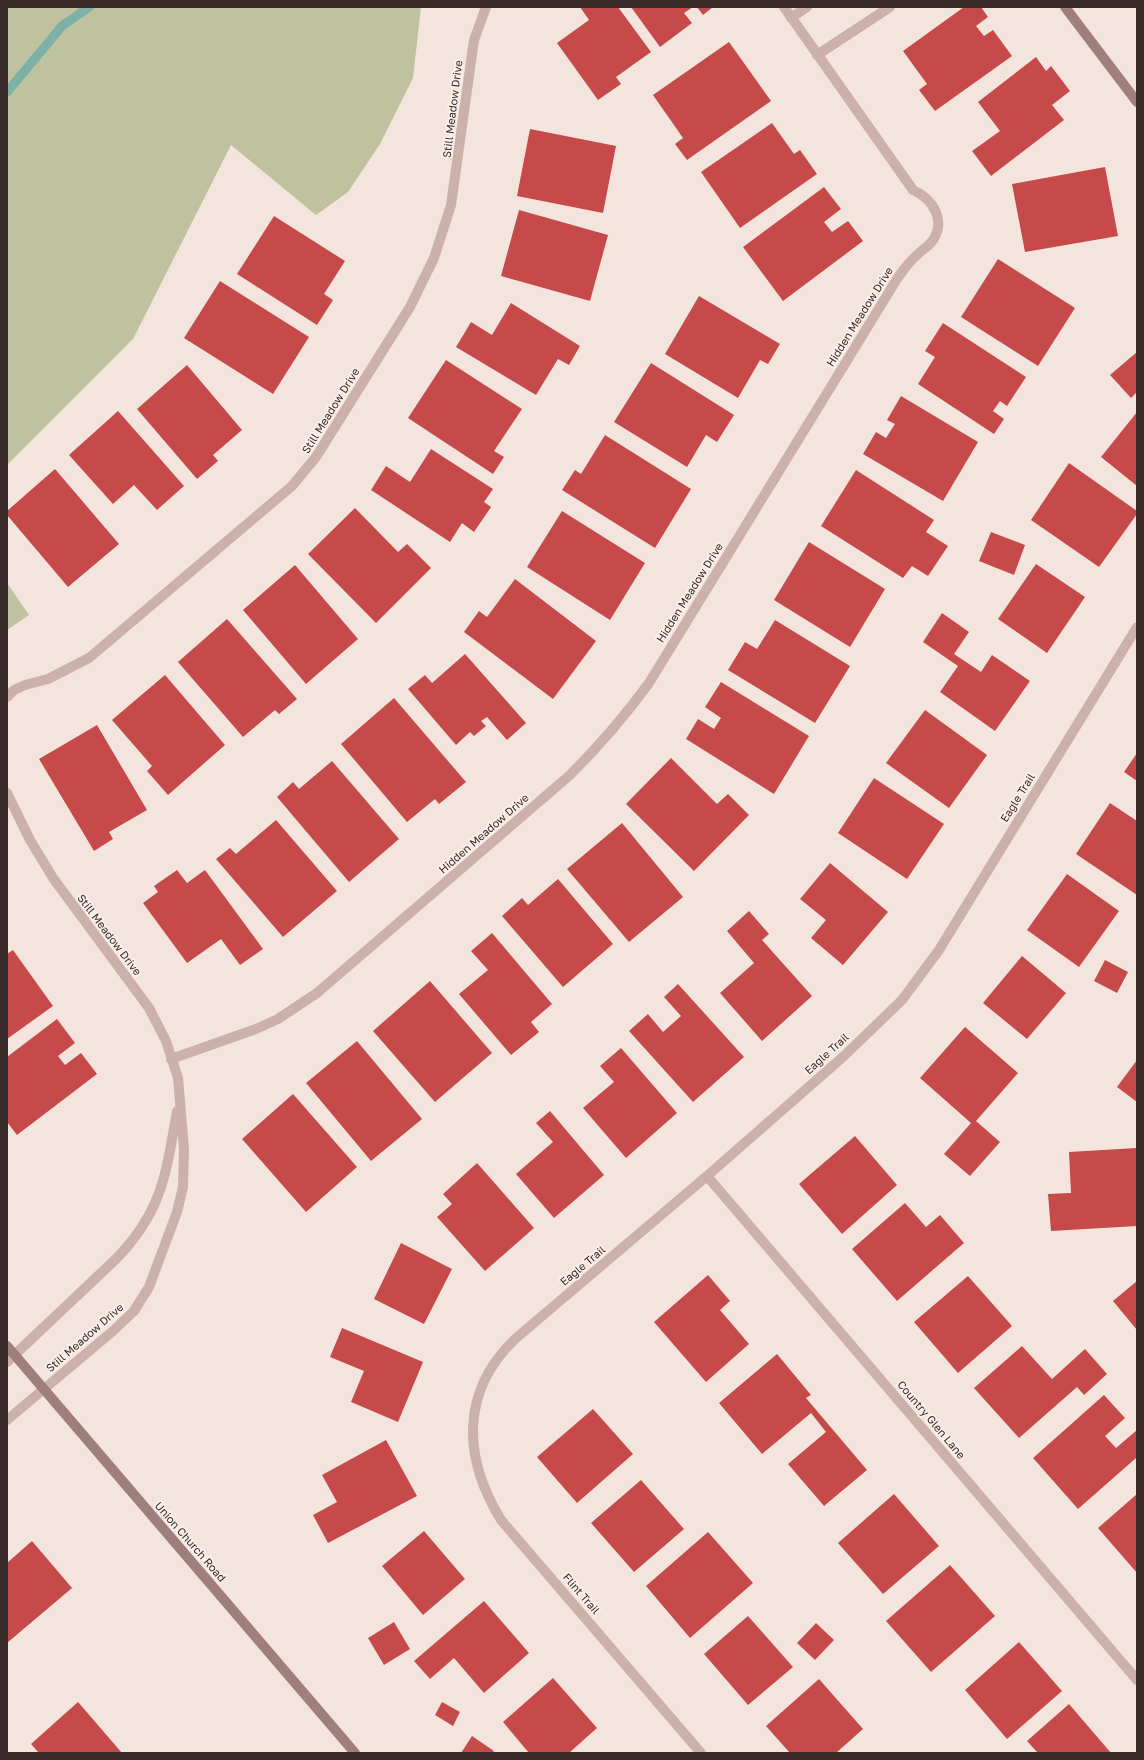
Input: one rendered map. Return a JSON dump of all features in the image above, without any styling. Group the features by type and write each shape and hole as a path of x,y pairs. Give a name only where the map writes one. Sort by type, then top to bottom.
{"street":[{"name":"Still Meadow Drive","path":"7,696 14,690 25,685 48,679 70,670 108,644 292,486 316,457 410,307 434,258 451,205 474,40 486,7"},
{"name":"Hidden Meadow Drive","path":"171,1059 256,1029 278,1019 317,993 570,775 599,746 625,716 649,683 897,279 906,266 930,245 936,235 938,219 932,203 923,195 913,190 784,7"},
{"path":"791,18 807,7"},
{"path":"817,55 890,7"},
{"path":"1066,7 1137,102"},
{"name":"Eagle Trail","path":"472,1436 474,1416 484,1381 491,1365 503,1350 707,1176 844,1056 902,1000 939,950 1137,627"},
{"name":"Still Meadow Drive","path":"7,793 30,840 53,878 149,1008 166,1041 178,1078 184,1148 183,1187 171,1232 149,1288 134,1311 113,1331 7,1420"},
{"name":"Still Meadow Drive","path":"11,1358 117,1258 144,1226 154,1208 168,1169 180,1095"},
{"name":"Country Glen Lane","path":"707,1176 1137,1680"},
{"name":"Union Church Road","path":"7,1346 11,1358 44,1389 355,1753"},
{"name":"Flint Trail","path":"472,1436 482,1481 490,1502 501,1520 702,1753"}],"green space":[{"path":"7,7 421,7 413,78 380,144 348,192 316,215 231,145 133,339 7,465"},
{"path":"7,583 29,615 7,630"}],"building":[{"path":"580,7 618,7 651,52 616,77 621,84 598,100 557,43 589,20"},
{"path":"631,7 693,7 684,13 692,23 660,47"},
{"path":"697,7 713,7 703,15"},
{"path":"964,7 981,7 988,17 976,26 984,36 993,30 1012,56 935,111 919,90 927,84 903,51"},
{"path":"729,42 771,101 687,160 675,144 683,138 653,95"},
{"path":"1036,57 1046,71 1051,66 1070,91 1052,105 1064,120 991,176 972,151 1000,131 978,102"},
{"path":"772,123 794,154 800,150 817,174 740,228 701,172"},
{"path":"530,129 616,146 603,213 517,196"},
{"path":"1105,167 1118,236 1025,252 1012,184"},
{"path":"824,187 841,209 824,222 832,232 848,221 863,241 783,301 743,247"},
{"path":"519,210 608,235 590,301 501,276"},
{"path":"274,216 345,261 324,294 333,300 317,325 237,274"},
{"path":"998,259 1075,308 1038,366 961,317"},
{"path":"220,281 309,337 273,394 184,338"},
{"path":"699,296 780,344 768,364 760,360 738,398 665,354"},
{"path":"511,303 580,346 569,365 558,359 536,395 456,347 471,322 492,335"},
{"path":"943,323 1026,377 1007,406 1000,401 993,411 1004,419 994,434 918,384 935,357 925,351"},
{"path":"1137,352 1137,392 1131,398 1110,375"},
{"path":"446,360 522,409 494,451 504,457 493,474 408,418"},
{"path":"651,363 734,415 717,442 706,435 687,467 614,422"},
{"path":"187,365 242,430 213,455 218,461 197,479 137,409"},
{"path":"901,396 978,442 943,501 863,454 876,432 886,438 895,424 887,420"},
{"path":"118,411 184,486 157,510 134,485 113,504 69,455"},
{"path":"1137,412 1137,486 1101,457"},
{"path":"605,435 691,489 655,548 562,490 575,470 581,474"},
{"path":"431,449 493,489 484,502 491,507 474,532 462,523 450,542 371,490 386,466 410,482"},
{"path":"1069,463 1137,511 1137,514 1099,567 1031,520"},
{"path":"55,469 119,544 68,587 7,515 7,511"},
{"path":"856,470 934,520 926,532 948,546 928,576 912,566 903,578 821,526"},
{"path":"355,508 398,552 407,544 431,568 376,623 308,554"},
{"path":"562,511 645,563 610,620 527,567"},
{"path":"991,532 1025,545 1014,575 979,561"},
{"path":"809,542 885,589 850,647 774,600"},
{"path":"1036,564 1085,597 1047,653 998,619"},
{"path":"295,565 358,639 306,684 243,610"},
{"path":"515,579 596,641 553,699 464,632 479,611 487,617"},
{"path":"942,613 969,632 954,654 981,672 992,655 1030,681 995,731 940,692 958,666 923,642"},
{"path":"227,619 297,699 279,714 275,710 243,737 178,662"},
{"path":"775,620 850,666 815,723 728,670 745,642 757,649"},
{"path":"465,654 526,723 507,740 487,717 481,721 486,726 474,736 470,732 456,745 408,689 425,675 432,683"},
{"path":"165,675 225,745 168,795 147,771 152,766 112,720"},
{"path":"721,682 809,736 774,794 686,739 698,719 714,729 721,718 705,707"},
{"path":"394,698 466,782 439,804 435,799 407,822 341,744"},
{"path":"925,710 987,755 949,808 886,763"},
{"path":"97,725 147,810 109,832 113,839 94,851 39,759"},
{"path":"1137,753 1137,781 1124,772"},
{"path":"671,758 717,804 728,794 749,815 694,871 626,804"},
{"path":"332,761 399,839 349,882 277,797 293,782 299,789"},
{"path":"874,778 944,824 907,879 838,833"},
{"path":"1110,803 1137,821 1137,895 1076,854"},
{"path":"276,820 337,891 283,937 216,859 230,848 236,854"},
{"path":"622,823 683,897 629,942 567,869"},
{"path":"830,863 888,912 843,965 811,938 826,920 800,899"},
{"path":"177,870 187,883 205,870 263,949 240,965 221,939 187,963 143,903 158,892 154,886"},
{"path":"1067,874 1119,911 1079,967 1027,930"},
{"path":"558,879 613,944 563,987 502,916 522,898 528,905"},
{"path":"749,911 769,934 762,940 812,996 762,1041 720,993 754,963 727,931"},
{"path":"492,933 552,1004 531,1022 539,1032 511,1055 459,994 488,970 471,951"},
{"path":"13,950 53,1006 7,1039 7,954"},
{"path":"1022,956 1066,993 1027,1039 983,1003"},
{"path":"1105,960 1128,972 1117,993 1094,981"},
{"path":"430,981 492,1053 435,1102 373,1031"},
{"path":"678,984 744,1057 693,1102 629,1031 648,1014 663,1032 681,1016 664,997"},
{"path":"57,1019 75,1043 58,1056 65,1065 81,1053 97,1074 17,1135 7,1122 7,1057"},
{"path":"965,1027 1018,1073 976,1121 1000,1142 970,1176 944,1154 971,1123 920,1078"},
{"path":"357,1041 422,1119 371,1161 306,1083"},
{"path":"621,1048 677,1113 626,1158 583,1108 614,1082 600,1066"},
{"path":"1137,1060 1137,1102 1117,1087"},
{"path":"293,1094 357,1167 306,1212 242,1139"},
{"path":"550,1111 604,1175 554,1218 516,1174 553,1142 536,1123"},
{"path":"855,1136 897,1185 842,1234 799,1184"},
{"path":"1137,1148 1137,1226 1051,1231 1048,1194 1071,1193 1069,1152"},
{"path":"477,1163 534,1228 485,1271 437,1217 452,1204 443,1194"},
{"path":"905,1203 926,1227 940,1215 964,1243 897,1301 852,1249"},
{"path":"401,1243 452,1269 424,1324 374,1299"},
{"path":"708,1275 730,1301 720,1310 749,1344 706,1382 654,1322"},
{"path":"968,1276 1012,1326 958,1373 914,1322"},
{"path":"1137,1281 1137,1330 1113,1301"},
{"path":"342,1328 423,1362 398,1422 351,1402 364,1371 330,1357"},
{"path":"1022,1346 1052,1379 1085,1349 1107,1374 1084,1395 1077,1387 1019,1438 974,1388"},
{"path":"777,1354 811,1395 806,1398 867,1470 824,1506 788,1464 826,1432 811,1413 762,1454 719,1403"},
{"path":"1104,1395 1125,1418 1105,1436 1116,1448 1137,1430 1137,1459 1136,1458 1078,1509 1033,1458"},
{"path":"593,1409 633,1454 577,1503 537,1457"},
{"path":"386,1440 417,1496 328,1543 313,1515 337,1502 322,1475"},
{"path":"641,1480 684,1529 634,1572 591,1523"},
{"path":"894,1494 939,1546 883,1594 838,1543"},
{"path":"1137,1494 1137,1573 1098,1528"},
{"path":"424,1531 465,1579 423,1615 382,1566"},
{"path":"708,1532 753,1583 690,1638 646,1586"},
{"path":"32,1541 72,1588 7,1643 7,1563"},
{"path":"950,1565 995,1616 931,1672 886,1621"},
{"path":"484,1601 529,1653 484,1693 454,1658 430,1679 414,1661"},
{"path":"748,1616 793,1667 748,1705 704,1654"},
{"path":"394,1622 410,1649 384,1665 368,1638"},
{"path":"816,1623 834,1640 815,1660 797,1643"},
{"path":"1019,1642 1062,1691 1007,1739 965,1690"},
{"path":"553,1678 597,1728 569,1753 529,1753 503,1722"},
{"path":"819,1679 863,1729 836,1753 790,1753 766,1726"},
{"path":"78,1702 122,1753 39,1753 31,1744"},
{"path":"442,1702 460,1712 453,1726 435,1715"},
{"path":"1069,1704 1111,1753 1038,1753 1027,1741"},
{"path":"472,1736 494,1751 492,1753 461,1753"}],"waterway":[{"path":"7,92 62,26 89,7"}]}
